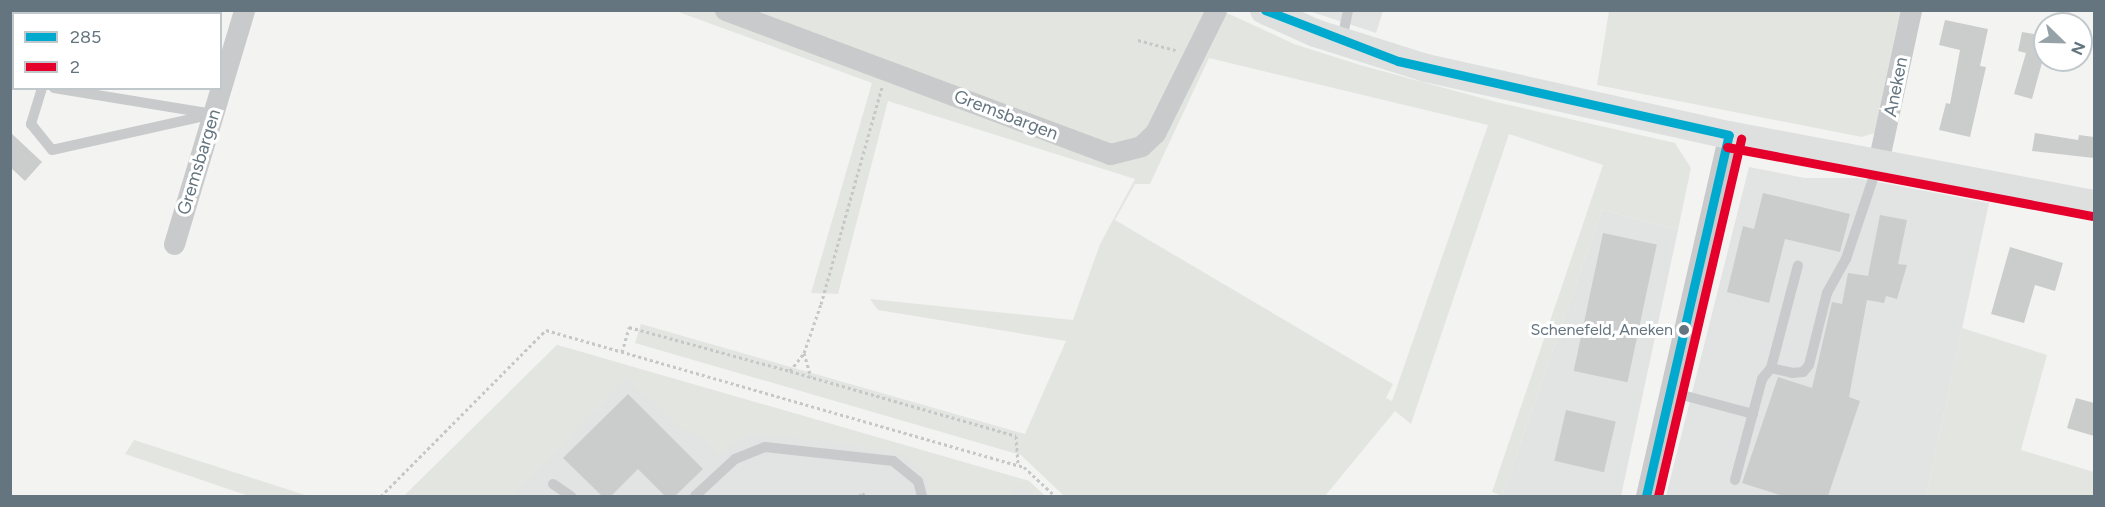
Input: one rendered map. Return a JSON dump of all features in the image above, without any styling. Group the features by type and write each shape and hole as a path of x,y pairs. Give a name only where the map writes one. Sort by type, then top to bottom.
{"main road":[{"path":"1264,10 1341,42 1398,61 1729,135 2094,204"}],"street":[{"name":"Gremsbargen","path":"222,84 244,10"},
{"name":"Gremsbargen","path":"725,10 1110,154 1141,146 1155,133 1216,10"},
{"name":"Aneken","path":"1878,163 1911,10"},
{"name":"Gremsbargen","path":"174,244 220,90"},
{"path":"1646,496 1729,135"}],"lane":[{"path":"1341,42 1348,10"},
{"path":"41,90 31,124 52,150 213,114"},
{"path":"66,90 213,114"},
{"path":"1771,368 1792,373 1803,372 1809,364 1827,293 1846,259 1878,163"},
{"path":"1735,480 1762,379 1771,368 1798,265"},
{"path":"1671,392 1753,414"},
{"path":"695,496 735,459 765,447 893,461 918,481 922,496"},
{"path":"553,484 571,496"}],"path":[{"path":"1138,40 1173,50 1196,50"},
{"path":"790,371 804,353 821,304 886,70"},
{"path":"622,352 629,327 790,371 1017,436 1018,465"},
{"path":"381,496 546,330 1018,465 1055,496"},
{"path":"804,353 811,378"},
{"path":"859,496 862,493 866,496"}],"shaded area":[{"path":"676,11 1223,11 1294,44 1360,65 1496,102 1675,143 1691,168 1678,230 1602,210 1502,496 1492,492 1603,165 1509,134 1411,424 1395,411 1325,496 1064,496 1021,455 635,343 641,324 1025,434 1066,341 878,310 870,299 1073,320 1100,244 1135,179 888,101 838,294 811,293 872,83","holes":["1209,58 1488,125 1392,401 1386,398 1393,384 1115,220 1135,184 1150,184"]},
{"path":"1309,11 1383,11 1376,33"},
{"path":"1609,11 1902,11 1878,132 1862,137 1597,85"},
{"path":"1749,167 1805,178 1857,178 1989,203 1926,496 1666,496"},
{"path":"1602,210 1678,230 1621,496 1502,496"},
{"path":"1962,328 2047,355 2021,450 2094,472 2094,496 1926,496"},
{"path":"557,345 1029,481 1045,496 404,496"},
{"path":"557,345 1029,481 1045,496 1036,496 1019,485 1008,496 929,496 927,475 906,455 834,442 750,433 719,454 699,435 682,430 627,378 513,494 515,496 404,496"},
{"path":"134,440 308,496 249,496 125,454"}],"building":[{"path":"1945,20 1988,29 1980,66 1986,67 1970,137 1939,130 1946,103 1950,104 1960,50 1939,45"},
{"path":"2022,32 2033,34 2033,72 2039,72 2032,99 2014,94 2026,53 2018,51"},
{"path":"10,132 42,162 25,181 10,167"},
{"path":"2035,133 2078,140 2079,135 2094,137 2094,158 2032,151"},
{"path":"1763,193 1850,214 1840,252 1785,239 1769,303 1727,292 1743,226 1754,229"},
{"path":"1880,215 1907,220 1898,264 1907,265 1897,299 1886,296 1884,303 1867,300 1849,397 1860,401 1828,496 1783,496 1742,483 1778,377 1812,388 1832,302 1842,304 1848,273 1868,276"},
{"path":"1603,233 1657,244 1627,382 1574,371"},
{"path":"2010,247 2063,263 2055,291 2035,285 2024,323 1991,314"},
{"path":"628,394 703,469 675,496 665,496 638,469 611,496 602,496 563,458"},
{"path":"2076,398 2094,403 2094,436 2067,428"},
{"path":"1566,410 1616,421 1604,472 1554,461"}],"transit line":[{"name":"285","path":"1265,10 1398,61 1729,135"},
{"name":"285","path":"1646,496 1729,135"},
{"name":"2","path":"1658,496 1741,138"},
{"name":"2","path":"1727,147 2092,216"}],"place":[{"name":"Schenefeld, Aneken","path":"1684,330"}]}
